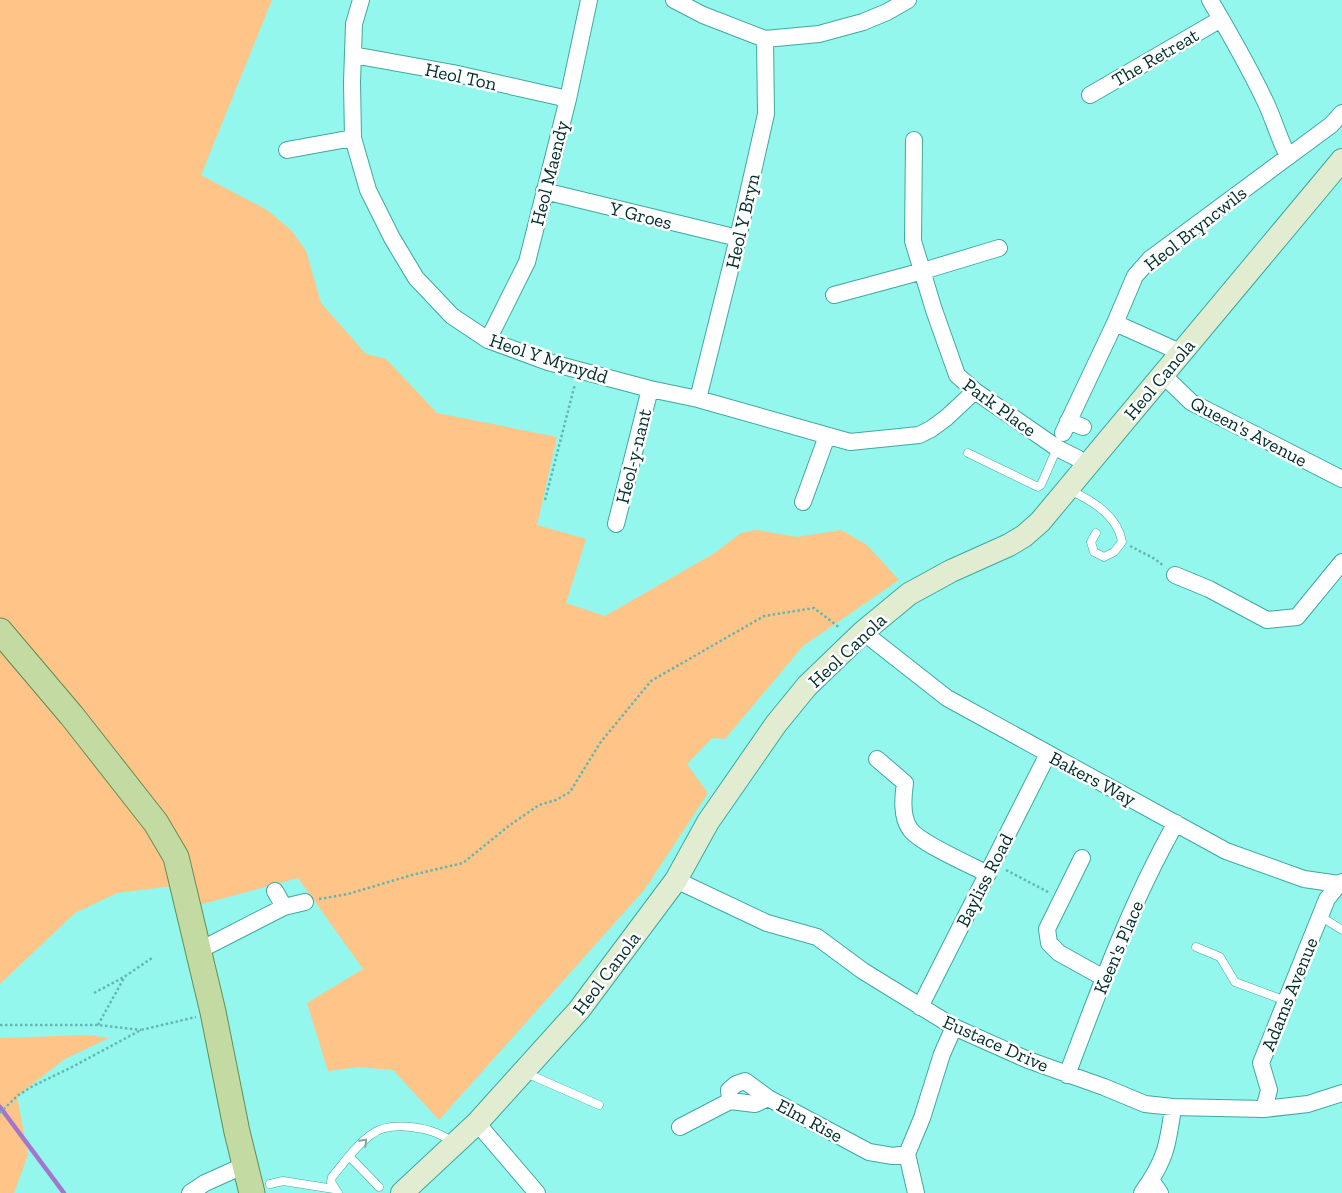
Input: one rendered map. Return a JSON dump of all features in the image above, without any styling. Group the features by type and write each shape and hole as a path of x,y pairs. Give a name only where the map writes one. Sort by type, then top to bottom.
{"main road":[{"path":"0,631 72,716 156,823 176,857 213,1012 245,1165 261,1188"}],"street":[{"name":"Heol Y Mynydd","path":"361,0 354,24 353,138 368,190 392,238 416,278 452,316 488,340 548,362 650,389 698,399 850,442 919,435 946,418 975,391"},
{"name":"Heol Maendy","path":"488,340 527,262 568,99 588,0"},
{"path":"674,0 704,15 765,40 819,34 863,22 887,12 908,0"},
{"path":"1210,0 1239,48 1288,156"},
{"name":"The Retreat","path":"1090,95 1221,19"},
{"name":"Heol Y Bryn","path":"698,399 738,238 766,114 765,40"},
{"name":"Heol Ton","path":"353,55 453,73 568,99"},
{"name":"Heol Bryncwils","path":"1072,427 1135,276 1150,259 1331,125 1342,113"},
{"path":"287,150 353,138"},
{"name":"Park Place","path":"920,147 913,241 934,310 957,375 975,391 1057,448 1077,458 1086,466"},
{"name":"Heol Canola","path":"402,1193 477,1123 579,1010 676,880 708,822 776,724 807,686 859,636 909,594 929,582 1010,545 1040,522 1342,160"},
{"name":"Y Groes","path":"544,191 738,238"},
{"path":"834,295 999,248"},
{"path":"1115,323 1180,352"},
{"name":"Queen's Avenue","path":"1162,374 1191,402 1342,479"},
{"name":"Heol-y-nant","path":"616,524 650,389"},
{"path":"803,502 827,436"},
{"path":"1175,575 1209,589 1267,620 1297,617 1342,562"},
{"name":"Bakers Way","path":"859,636 947,698 1226,851 1304,879 1340,883"},
{"name":"Bayliss Road","path":"920,1006 1048,754"},
{"path":"877,759 905,783 903,795 904,816 910,829 921,839 990,868"},
{"name":"Keen's Place","path":"1067,1075 1104,978 1156,858 1176,823"},
{"path":"1082,858 1047,929 1049,943 1059,953 1104,978"},
{"name":"Eustace Drive","path":"676,880 767,923 817,937 863,971 954,1027 1028,1060 1145,1104 1173,1108 1264,1109 1308,1104 1342,1093"},
{"name":"Adams Avenue","path":"1264,1109 1269,1090 1261,1063 1327,899 1340,883"},
{"path":"275,891 284,907"},
{"path":"198,951 284,907 305,902"},
{"path":"916,1193 906,1154 922,1118 942,1054 954,1027"},
{"name":"Elm Rise","path":"680,1127 730,1101 729,1090 736,1084 745,1081 768,1098 869,1152 893,1156 906,1154"},
{"path":"1151,1189 1168,1145 1173,1108"},
{"path":"477,1123 537,1193"},
{"path":"190,1193 205,1183 245,1165"}],"lane":[{"path":"968,453 1038,486 1057,448"},
{"path":"1067,490 1089,499 1105,513 1120,531 1122,542 1114,552 1104,557 1094,552 1091,542 1096,532"},
{"path":"1320,916 1342,930"},
{"path":"1196,947 1220,957 1235,982 1286,1001"},
{"path":"524,1072 599,1104"},
{"path":"336,1191 331,1182 332,1177 349,1156 372,1134 386,1129 418,1127 437,1132 455,1144"},
{"path":"349,1156 379,1188"},
{"path":"261,1188 283,1181 336,1191"}],"path":[{"path":"545,500 578,370"},
{"path":"1122,542 1155,559 1175,575"},
{"path":"305,902 348,894 412,875 463,863 539,804 556,800 570,792 600,743 651,681 764,616 814,608 859,636"},
{"path":"990,868 1062,900"},
{"path":"94,993 124,977 152,958"},
{"path":"98,1025 124,977"},
{"path":"0,1113 17,1096 33,1086 72,1068 141,1030 176,1023 213,1012"},
{"path":"0,1026 98,1025 141,1030"}],"shaded area":[{"path":"0,0 272,0 201,175 267,210 291,230 306,251 321,303 366,354 386,359 437,413 557,437 537,525 586,539 566,603 605,616 713,554 741,533 756,530 797,537 841,530 867,545 899,580 803,646 725,739 712,738 687,764 708,793 645,889 439,1120 393,1070 358,1067 328,1071 307,1003 363,969 298,878 188,908 182,885 117,893 75,913 0,984"},
{"path":"88,1035 109,1038 65,1059 17,1096 28,1155 14,1193 0,1193 0,1038"}],"waterway":[{"path":"0,1107 64,1193"}]}
